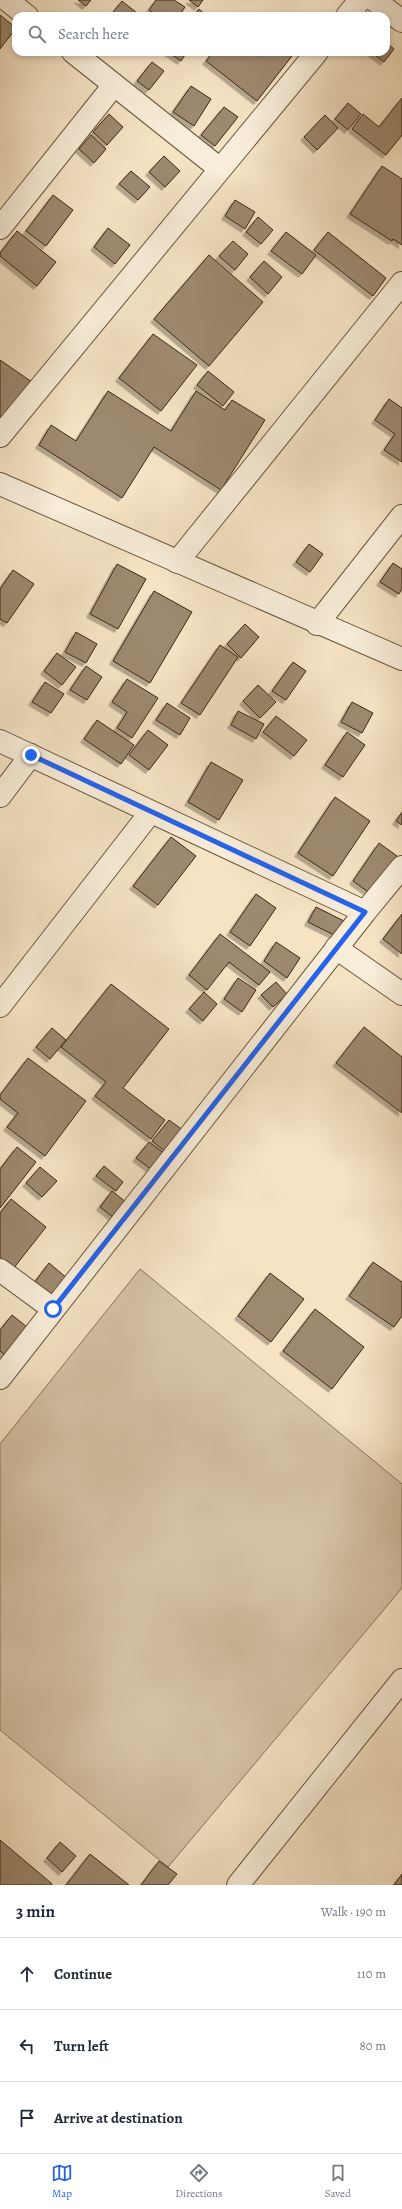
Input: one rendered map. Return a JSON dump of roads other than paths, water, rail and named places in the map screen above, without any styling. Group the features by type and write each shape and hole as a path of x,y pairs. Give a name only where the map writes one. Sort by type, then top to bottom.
{"street":[{"path":"7,0 22,12"},
{"path":"350,12 360,0"},
{"path":"374,0 402,21"},
{"path":"77,56 220,169"},
{"path":"0,436 314,56"},
{"path":"0,228 114,85"},
{"path":"177,562 402,283"},
{"path":"0,484 317,624 402,659"},
{"path":"317,624 402,516"},
{"path":"0,741 150,813 365,912"},
{"path":"0,796 31,755"},
{"path":"0,1006 150,813"},
{"path":"0,1378 336,948 402,867"},
{"path":"336,948 402,994"},
{"path":"0,1270 53,1309"},
{"path":"238,1885 402,1680"}]}
